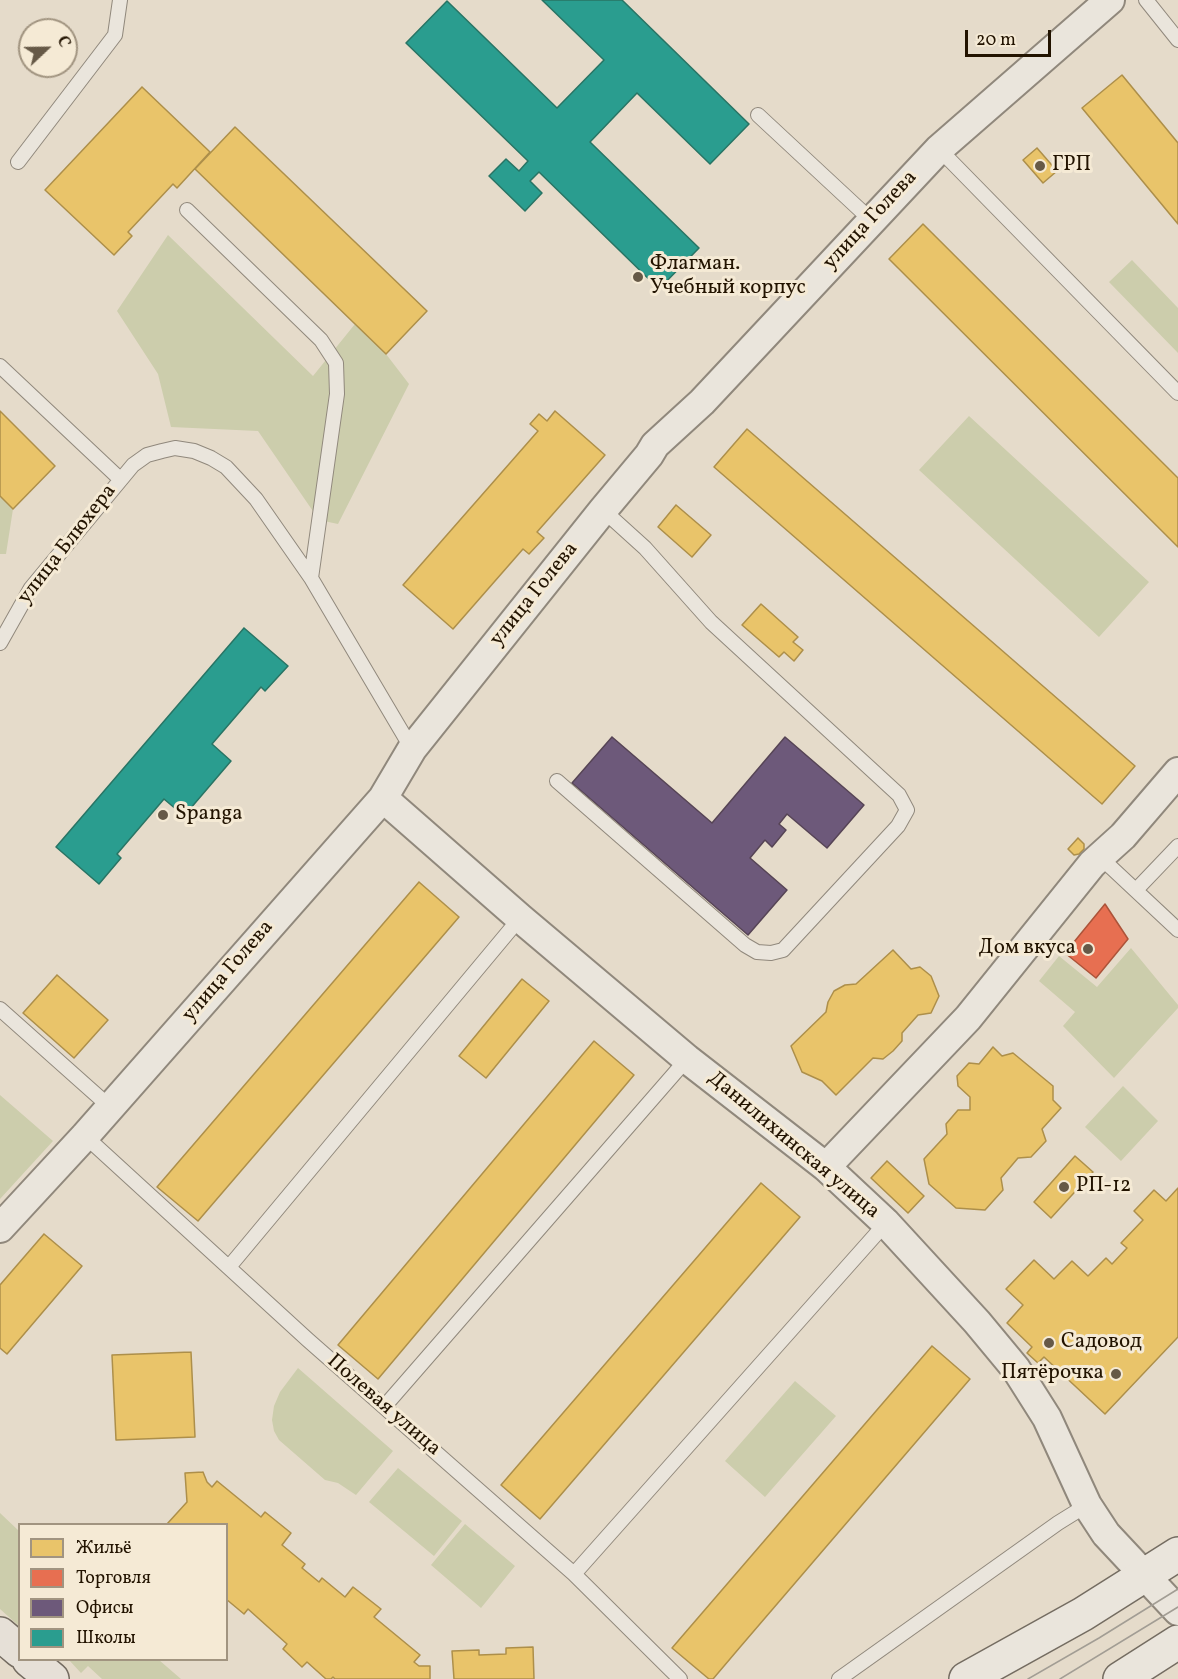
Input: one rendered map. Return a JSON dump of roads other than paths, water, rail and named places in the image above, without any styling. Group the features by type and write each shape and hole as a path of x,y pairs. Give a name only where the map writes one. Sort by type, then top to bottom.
{"main road":[{"path":"966,1679 1083,1614 1178,1554"},
{"path":"0,1634 18,1649"},
{"path":"1119,1679 1178,1642"},
{"path":"31,1661 51,1679"}],"street":[{"name":"улица Голева","path":"0,1228 85,1136 383,798 412,748 655,445 702,402 939,149 1110,0"},
{"path":"826,1167 968,1018 1092,864 1123,836 1178,772"},
{"name":"Данилихинская улица","path":"383,798 520,918 687,1059 826,1167 886,1223 978,1322 1016,1369 1047,1418 1087,1505 1106,1534 1178,1611"}],"lane":[{"path":"18,162 115,35 120,0"},
{"path":"1146,0 1178,40"},
{"path":"758,115 871,220"},
{"path":"939,149 1178,393"},
{"path":"188,210 321,340 336,363 337,394 311,579"},
{"path":"0,366 120,479"},
{"name":"улица Блюхера","path":"1,635 31,588 133,465 147,455 162,450 176,448 194,451 226,467 256,499 311,579 412,748"},
{"path":"557,781 745,945 758,952 771,953 783,950 898,826 907,810 899,795 711,622 645,548 603,510"},
{"path":"1136,890 1178,846"},
{"path":"1100,858 1178,930"},
{"path":"229,1267 520,918"},
{"path":"0,1009 110,1107"},
{"path":"384,1407 687,1059"},
{"name":"Полевая улица","path":"85,1136 384,1407 574,1574 680,1679"},
{"path":"574,1574 886,1223"},
{"path":"839,1679 1058,1522 1087,1505"}],"tram line":[{"path":"1028,1679 1178,1589"},
{"path":"1060,1679 1178,1607"}],"place":[{"name":"ГРП","path":"1040,166"},
{"name":"Флагман. Учебный корпус","path":"638,277"},
{"name":"Spanga","path":"163,815"},
{"name":"Дом вкуса","path":"1088,949"},
{"name":"РП-12","path":"1064,1187"},
{"name":"Садовод","path":"1049,1343"},
{"name":"Пятёрочка","path":"1116,1374"}]}
